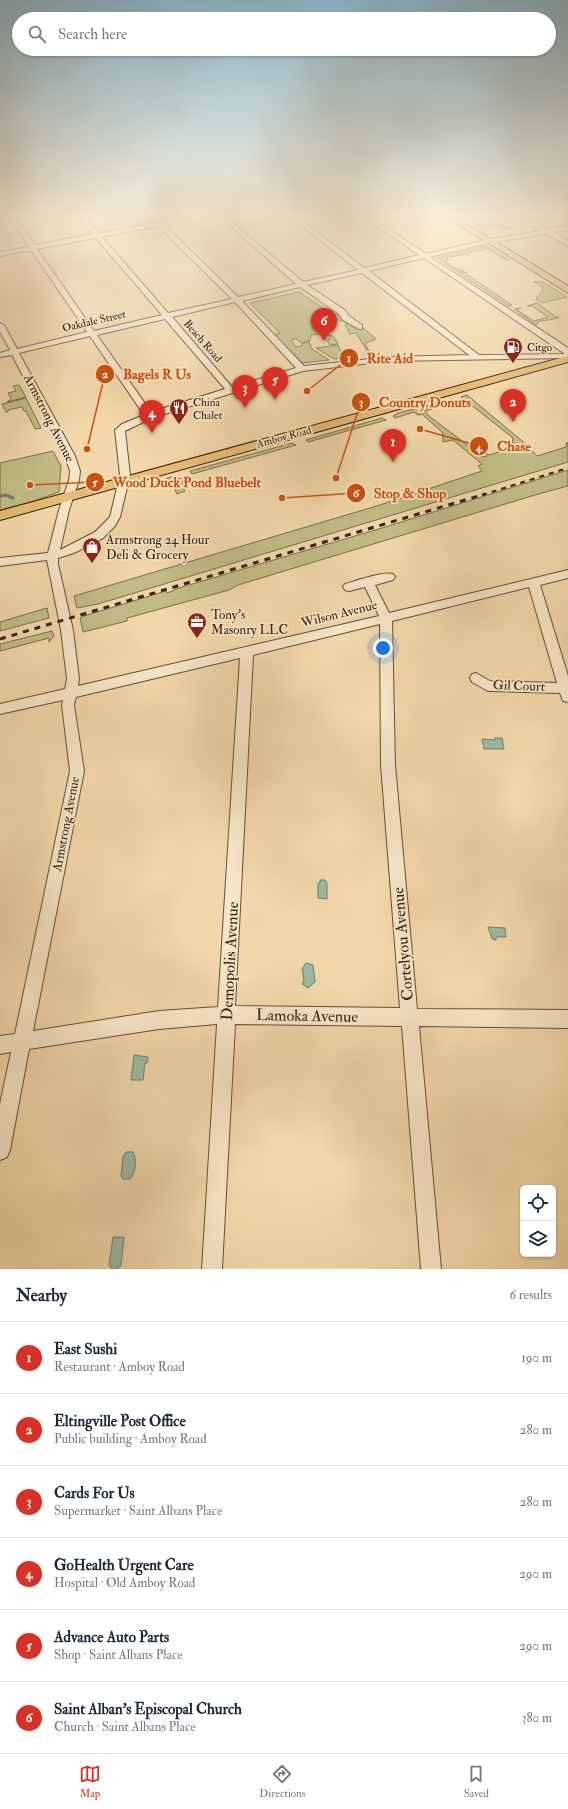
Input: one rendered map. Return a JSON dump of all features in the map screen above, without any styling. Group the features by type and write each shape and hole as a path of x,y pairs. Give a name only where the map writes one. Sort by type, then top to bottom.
{"main road":[{"path":"544,275 568,290"},
{"name":"Amboy Road","path":"0,516 568,358"}],"street":[{"path":"53,275 149,416"},
{"name":"Beach Road","path":"131,275 230,390"},
{"path":"211,275 302,369"},
{"path":"291,275 302,285 342,312 346,318 359,327"},
{"name":"Oakdale Street","path":"0,355 342,275"},
{"path":"371,275 478,358"},
{"path":"454,275 568,352"},
{"name":"Armstrong Avenue","path":"0,325 73,463 74,476 52,556 54,574 67,630 74,680 68,705 77,770 0,1150"},
{"path":"0,562 52,556 87,543 111,524 116,517 125,474 120,430 125,426 149,416 302,369 384,359 568,358"},
{"name":"Wilson Avenue","path":"0,709 386,619 568,574"},
{"path":"349,587 389,577"},
{"path":"368,582 386,619"},
{"path":"533,582 567,694"},
{"name":"Cortelyou Avenue","path":"386,619 388,766 431,1269"},
{"name":"Demopolis Avenue","path":"212,1269 247,652"},
{"name":"Gil Court","path":"476,678 488,686 567,694"},
{"name":"Lamoka Avenue","path":"0,1044 159,1020 227,1015 568,1019"}],"shaded area":[{"path":"462,275 468,275 512,305 509,306"},
{"path":"534,282 543,282 567,297 542,303 536,299 542,292 542,287"},
{"path":"299,292 334,315 338,314 342,320 356,329 363,328 376,339 366,343 366,346 372,356 371,357 356,333 350,334 345,325 347,324 341,320 333,320 334,322 331,323 332,324 326,325 328,332 323,333 333,336 338,344 330,345 327,340 330,339 329,335 324,336 321,334 311,335 310,341 302,343 309,342 312,349 329,360 302,363 274,335 280,333 250,303","holes":["296,339 302,343 302,346 296,347 291,340"]},
{"path":"537,303 556,317 559,316 558,318 537,322 538,324 536,325 514,309 521,308 517,310 534,321 548,317 532,306 527,306"},
{"path":"338,345 344,358 334,359 316,348"},
{"path":"19,385 26,397 7,402 11,399 8,393 16,391 13,386"},
{"path":"467,395 527,445 537,456 566,447 567,442 568,462 98,604 77,608 74,596 380,505 482,471 478,466 482,464 453,440 443,442 443,433 422,414 418,415 414,412 395,418 393,416 398,413 453,399 459,405 455,402 425,411 429,416 483,457 487,456 482,452 490,455 518,445 512,443 513,438 461,397"},
{"path":"26,398 41,428 35,429 26,411 24,411 22,407 8,410 8,412 6,412 2,404"},
{"path":"382,418 386,420 308,442 306,440"},
{"path":"292,443 296,445 192,474 190,471"},
{"path":"53,451 61,466 59,492 34,501 0,510 0,463"},
{"path":"568,470 568,486 238,585 229,590 127,618 127,621 83,632 80,618 84,616 166,591 167,593 179,588 382,528"},
{"path":"176,476 177,479 180,478 185,486 183,488 185,491 177,494 167,478"},
{"path":"47,608 49,618 0,631 0,622"},
{"path":"52,631 54,636 49,642 49,638 0,651 0,644"},
{"path":"495,738 502,738 504,749 484,749 482,739 495,740"},
{"path":"320,880 325,880 327,883 327,899 318,898 318,883 320,883"},
{"path":"488,927 505,928 506,937 496,937 496,940 492,939"},
{"path":"306,963 313,965 315,982 308,988 302,984 304,980 302,969"},
{"path":"134,1055 148,1057 147,1063 145,1063 143,1080 131,1080"},
{"path":"126,1152 133,1152 135,1158 135,1170 130,1179 123,1179 121,1176 123,1157"},
{"path":"113,1237 124,1237 121,1266 119,1266 118,1269 111,1269 111,1266 109,1266"}],"waterway":[{"path":"0,496 6,495 13,498"}],"railway":[{"path":"482,495 568,468"},
{"path":"0,639 485,494"}],"place":[{"name":"Saint Alban's Episcopal Church","path":"324,341"},
{"name":"Citgo","path":"513,364"},
{"name":"Rite Aid","path":"307,391"},
{"name":"Advance Auto Parts","path":"275,400"},
{"name":"Cards For Us","path":"245,408"},
{"name":"Eltingville Post Office","path":"513,422"},
{"name":"China Chalet","path":"179,425"},
{"name":"Chase","path":"420,429"},
{"name":"GoHealth Urgent Care","path":"152,433"},
{"name":"Bagels R Us","path":"87,449"},
{"name":"East Sushi","path":"393,462"},
{"name":"Country Donuts","path":"336,478"},
{"name":"Wood Duck Pond Bluebelt","path":"30,485"},
{"name":"Stop & Shop","path":"282,498"},
{"name":"Armstrong 24 Hour Deli & Grocery","path":"92,564"},
{"name":"Tony's Masonry LLC","path":"197,639"}]}
